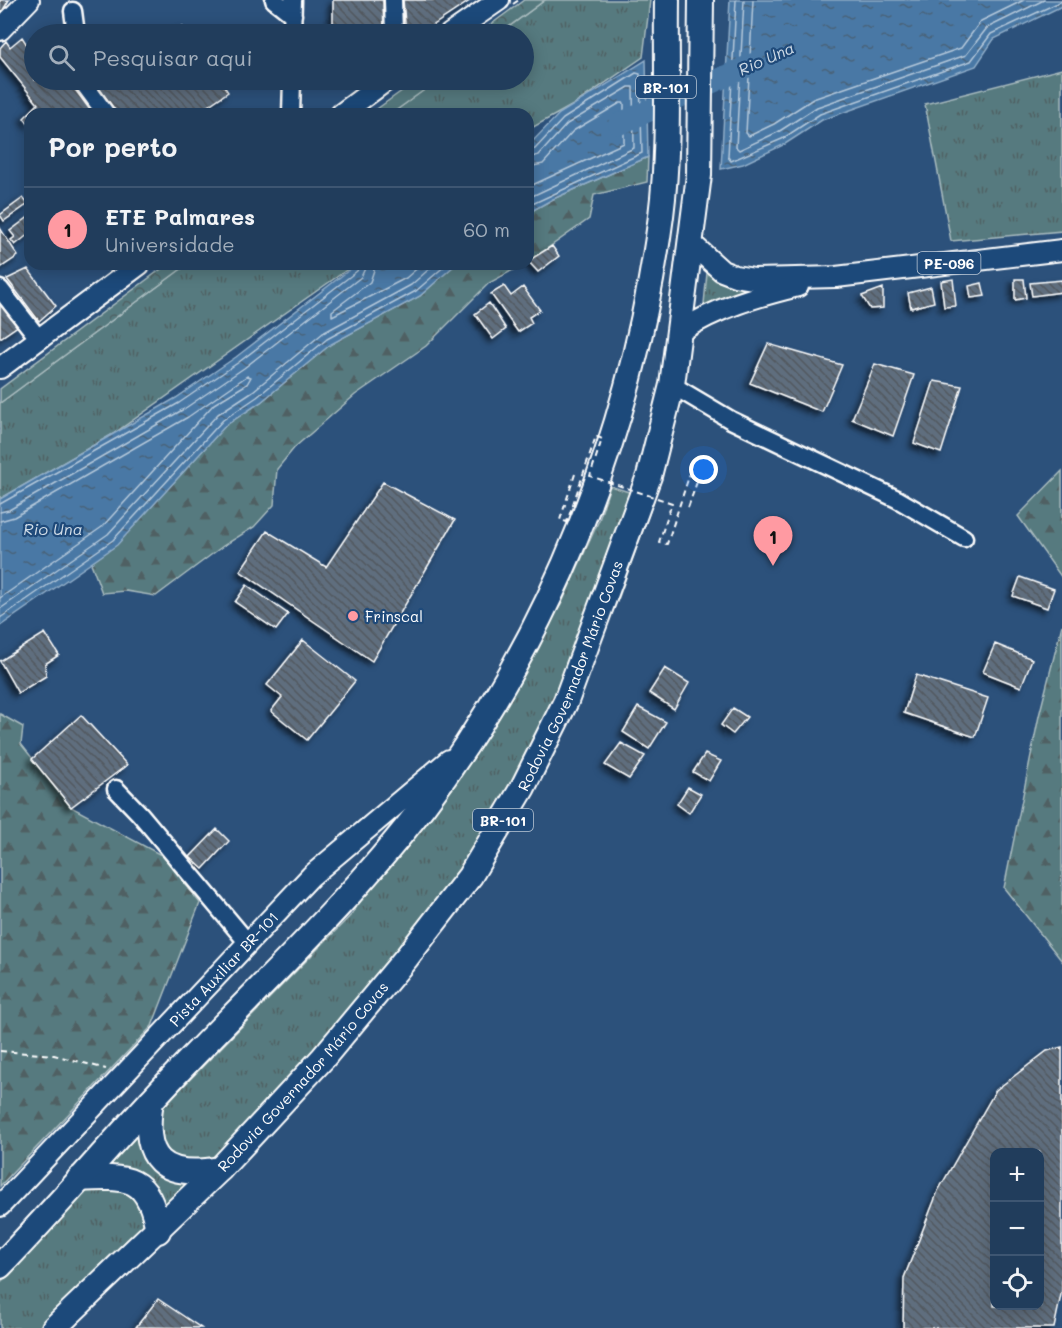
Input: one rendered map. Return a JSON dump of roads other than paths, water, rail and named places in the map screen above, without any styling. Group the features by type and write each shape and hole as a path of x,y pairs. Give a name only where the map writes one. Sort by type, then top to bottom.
{"highway":[{"name":"BR-101","path":"0,1266 397,838 463,749 511,669 554,590 591,499 619,417 636,353 661,217 665,175 667,0"},
{"name":"Rodovia Governador Mário Covas","path":"54,1328 158,1231 220,1169 322,1058 407,957 470,876 523,787 566,701 649,476 672,385 681,331 699,175 701,0"},
{"path":"151,1101 148,1135 160,1161 169,1168 188,1172 220,1169"},
{"path":"79,1179 118,1177 138,1186 148,1197 158,1231"}],"main road":[{"path":"0,30 29,0"},
{"path":"464,24 498,0"},
{"path":"349,108 373,90"},
{"name":"PE-096","path":"691,243 708,260 735,276 754,279 836,277 1062,250"},
{"path":"0,368 132,270"},
{"name":"PE-096","path":"681,331 700,319 730,306 836,277"},
{"name":"Pista Auxiliar BR-101","path":"0,1206 333,855 463,749"}],"street":[{"path":"274,0 293,7 292,24"},
{"path":"393,0 394,24"},
{"path":"73,11 75,24"},
{"path":"88,90 102,108"},
{"path":"291,90 291,108"},
{"path":"0,289 39,339"},
{"path":"672,385 731,420 897,499 964,538"},
{"path":"116,789 140,814 248,943"}],"water":[{"path":"730,0 1062,0 1062,6 994,39 976,66 822,120 785,144 743,164 721,169"},
{"path":"646,60 648,157 534,210 534,140 559,114"},
{"name":"Rio Una","path":"349,270 449,270 420,296 331,344 261,402 226,425 117,545 0,626 0,499 176,398 236,357"}],"waterway":[{"name":"Rio Una","path":"619,124 753,64"}],"place":[{"name":"ETE Palmares","path":"773,566"},
{"name":"Frinscal","path":"353,616"}]}
